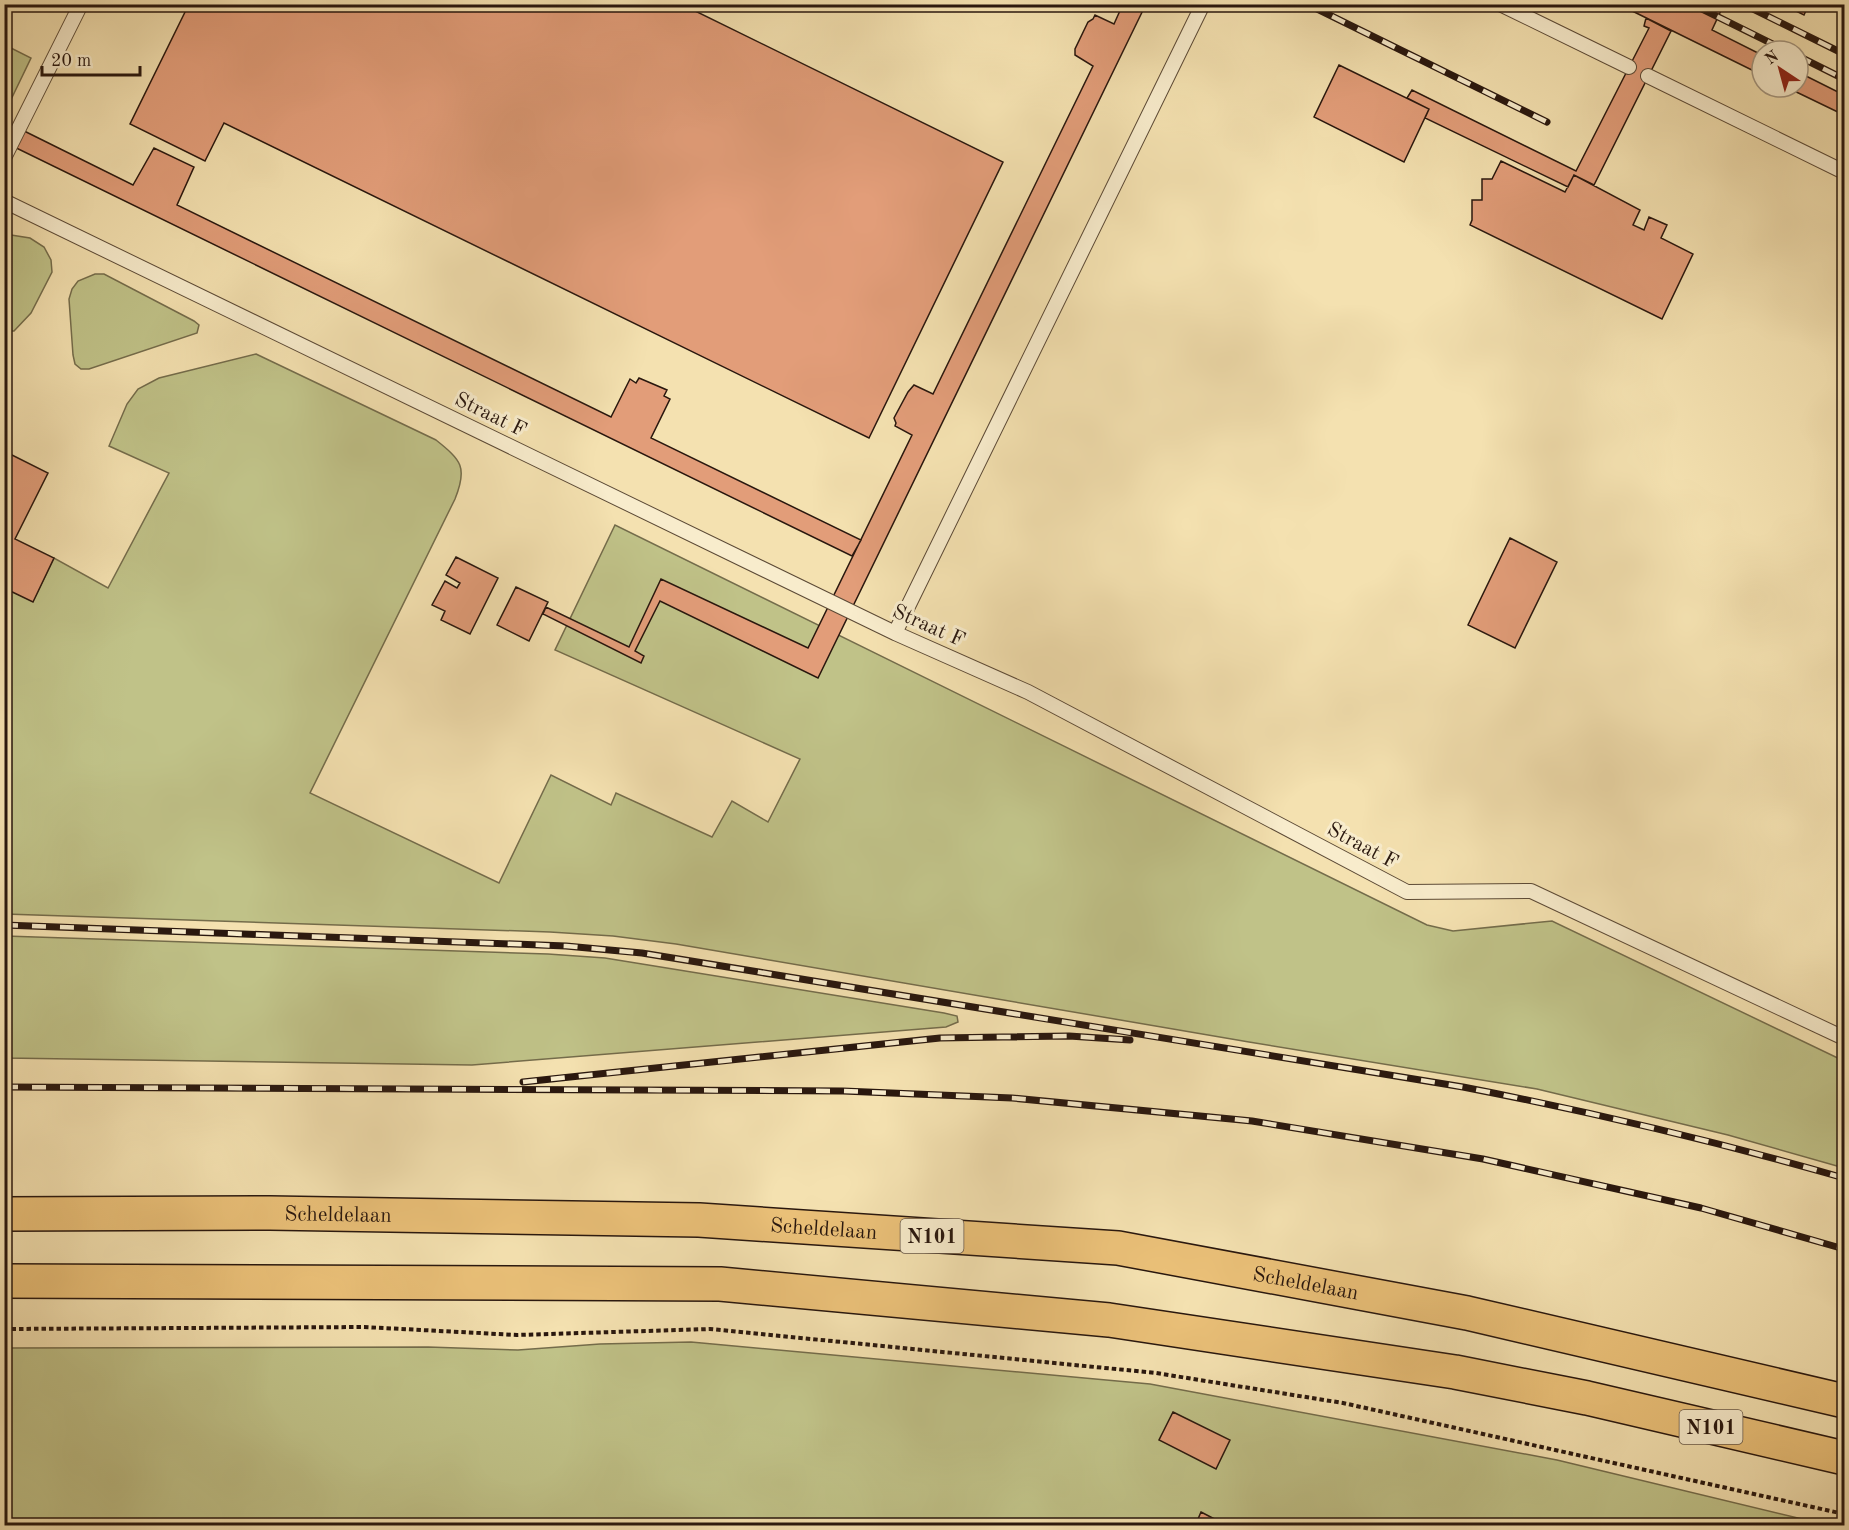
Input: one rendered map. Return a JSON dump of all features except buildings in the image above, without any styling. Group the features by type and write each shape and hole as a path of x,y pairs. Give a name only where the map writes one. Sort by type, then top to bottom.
{"main road":[{"name":"Scheldelaan","path":"4,1214 270,1213 699,1220 1118,1248 1467,1313 1845,1401"},
{"name":"N101","path":"4,1281 720,1284 1109,1320 1455,1372 1587,1398 1841,1462"}],"lane":[{"path":"4,158 81,4"},
{"path":"895,633 1203,4"},
{"path":"1500,4 1629,67"},
{"path":"1648,76 1845,172"},
{"name":"Straat F","path":"4,201 895,633 1028,692 1407,892 1531,891 1845,1038"}],"path":[{"path":"4,1329 364,1327 516,1335 710,1329 1156,1373 1343,1403 1845,1514"}],"green space":[{"path":"5,45 31,58 5,112"},
{"path":"5,236 30,238 44,247 51,260 52,272 31,313 14,331 5,331"},
{"path":"95,274 104,274 194,321 199,325 197,333 89,369 81,369 75,364 73,355 69,299 78,281"},
{"path":"256,354 436,440 456,459 461,472 455,499 310,793 499,883 551,775 611,805 616,793 712,837 732,801 768,822 800,759 555,650 615,525 1427,925 1453,931 1552,921 1844,1061 1844,1168 1728,1135 1537,1089 676,944 613,936 550,932 5,914 4,588 33,601 54,558 108,588 169,473 109,446 127,404 138,389 159,378"},
{"path":"5,936 548,954 605,958 944,1013 957,1016 958,1022 946,1027 472,1065 5,1058"},
{"path":"691,1342 1150,1384 1557,1460 1827,1525 5,1525 4,1348 428,1347 518,1350 600,1344"}],"railway":[{"path":"1307,4 1547,122"},
{"path":"1692,4 1763,39"},
{"path":"1743,4 1844,54"},
{"path":"1810,62 1844,79"},
{"path":"4,925 566,946 642,953 1463,1087 1655,1128 1844,1178"},
{"path":"523,1082 940,1038 1069,1036 1130,1040"},
{"path":"4,1087 843,1091 1012,1098 1252,1121 1483,1159 1701,1208 1844,1249"}]}
